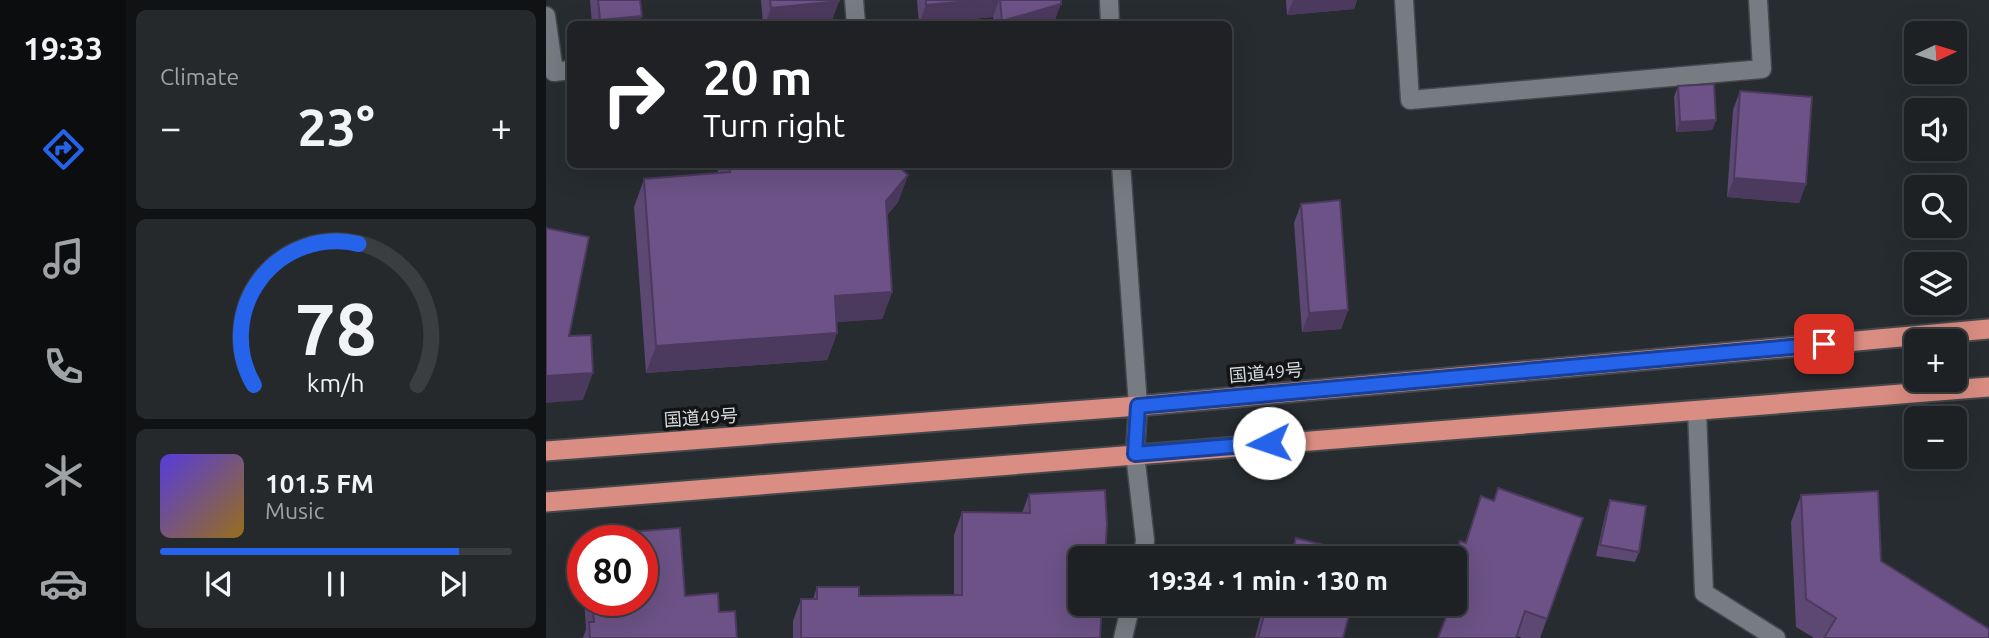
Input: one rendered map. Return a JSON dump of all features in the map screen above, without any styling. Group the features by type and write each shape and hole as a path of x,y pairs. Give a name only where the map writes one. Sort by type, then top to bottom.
{"highway":[{"name":"国道49号","path":"546,451 1138,406 1989,329"},
{"path":"546,502 1989,387"}],"street":[{"path":"854,0 856,21"},
{"path":"1109,0 1111,21"},
{"path":"1404,0 1410,100 1762,69 1758,0"},
{"path":"546,16 554,72 567,70"},
{"path":"1121,168 1138,406 1135,454 1144,546"},
{"path":"1697,410 1704,593 1776,638"},
{"path":"1123,638 1128,616"}],"building":[{"path":"598,0 640,0 642,16 600,20"},
{"path":"770,0 839,0 839,1 771,8"},
{"path":"926,0 979,0 926,5"},
{"path":"1000,0 1061,0 1061,4 1002,21"},
{"path":"1714,84 1716,120 1680,122 1678,86"},
{"path":"1740,91 1812,97 1806,184 1734,178"},
{"path":"730,168 900,168 908,175 886,201 892,292 835,296 837,333 656,346 644,179 730,172"},
{"path":"1340,200 1348,310 1309,313 1301,204"},
{"path":"546,228 589,237 569,336 591,335 593,373 546,376"},
{"path":"1498,488 1583,518 1547,619 1525,611 1516,638 1438,638 1446,616 1467,616 1467,546 1458,546 1460,541 1466,543 1481,496 1494,501"},
{"path":"1105,490 1106,546 1068,546 1068,616 1101,616 1100,638 801,638 801,599 817,599 817,587 859,587 859,596 962,595 962,512 1030,513 1029,494"},
{"path":"1878,491 1881,561 1989,629 1989,638 1824,638 1836,618 1806,599 1801,495"},
{"path":"1610,500 1646,506 1639,552 1600,545"},
{"path":"680,528 685,596 718,593 719,612 735,611 737,638 590,638 589,622 594,622 593,616 658,616 658,530"},
{"path":"1296,538 1328,546 1294,546"},
{"path":"1264,616 1349,616 1343,638 1258,638"}],"route":[{"path":"1269,443 1135,454 1138,406 1824,344"}]}
